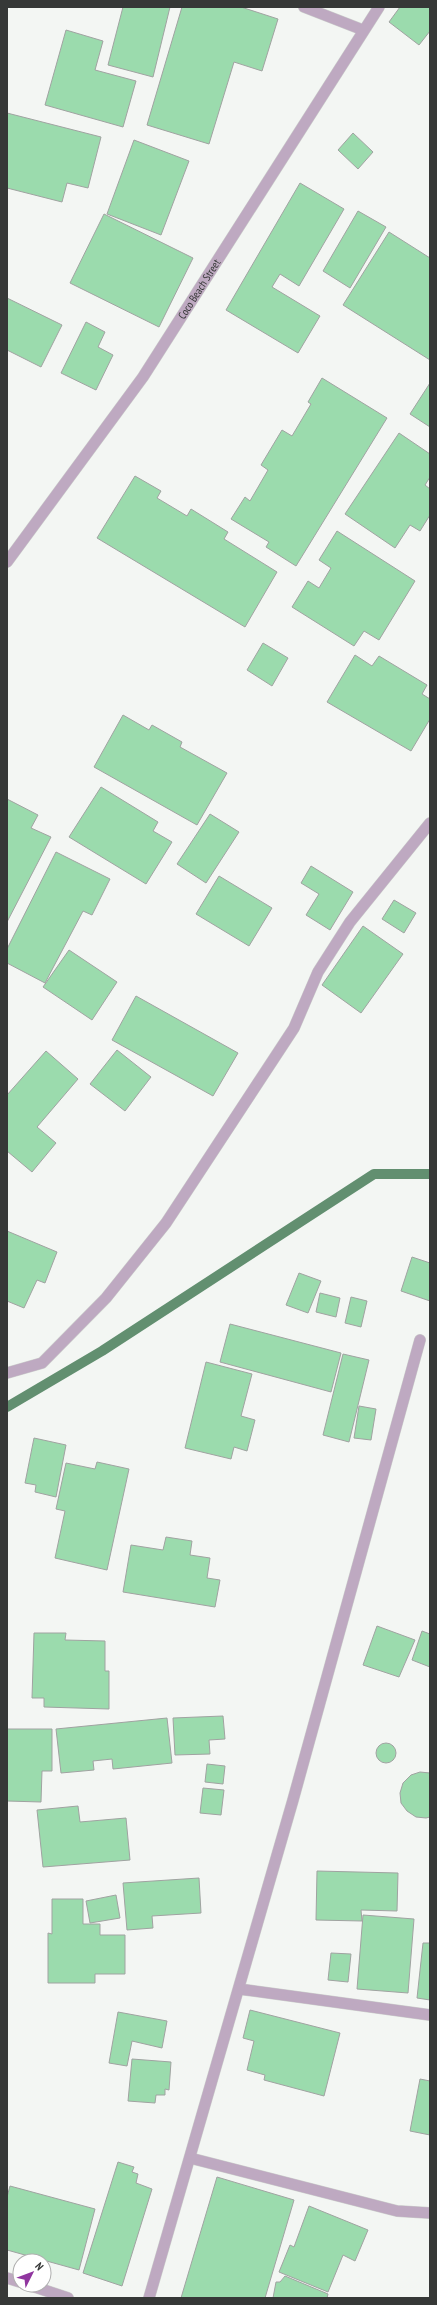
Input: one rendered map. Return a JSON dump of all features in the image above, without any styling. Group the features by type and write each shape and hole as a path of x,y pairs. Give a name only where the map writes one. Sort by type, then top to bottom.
{"street":[{"path":"304,7 363,30"},
{"name":"Coco Beach Street","path":"7,562 143,377 230,244 363,30 379,7"},
{"path":"7,1373 42,1363 106,1298 166,1223 294,1028 318,972 350,922 430,823"},
{"path":"149,2298 239,1989 420,1340"},
{"path":"239,1989 430,2015"},
{"path":"190,2158 397,2211 430,2213"},
{"path":"52,2293 68,2298"}],"building":[{"path":"123,7 170,7 153,77 108,65"},
{"path":"182,7 241,7 278,19 262,71 234,62 209,144 147,125"},
{"path":"400,7 430,7 430,31 419,45 389,22"},
{"path":"66,30 103,41 95,70 136,81 123,127 45,105"},
{"path":"7,113 101,137 88,188 67,183 62,202 7,188"},
{"path":"353,133 373,152 358,169 338,150"},
{"path":"134,140 189,161 161,235 107,214"},
{"path":"300,183 344,209 299,286 280,274 272,287 320,316 298,353 226,310"},
{"path":"358,211 386,227 350,288 323,271"},
{"path":"104,214 193,258 159,327 70,283"},
{"path":"389,232 430,258 430,360 343,305"},
{"path":"7,298 62,325 41,367 7,350"},
{"path":"86,322 105,332 98,347 113,355 96,390 61,373"},
{"path":"322,378 387,418 296,566 266,547 269,542 231,519 245,497 250,501 268,470 261,465 282,430 292,436 311,404 308,402"},
{"path":"430,383 430,427 410,414"},
{"path":"399,433 430,454 430,477 425,485 430,489 430,515 420,531 410,525 395,548 345,514"},
{"path":"135,476 161,491 157,498 187,516 191,509 228,532 224,539 277,572 245,627 97,538"},
{"path":"337,531 415,581 379,640 364,631 354,646 292,607 308,581 319,588 331,568 319,560"},
{"path":"263,643 288,658 272,686 247,670"},
{"path":"355,655 372,666 379,656 427,685 422,694 430,699 430,719 411,751 327,702"},
{"path":"123,715 149,730 152,725 182,742 180,747 227,773 197,825 94,767"},
{"path":"101,787 158,822 153,831 172,842 146,884 69,837"},
{"path":"7,799 38,815 31,828 51,837 7,922"},
{"path":"210,814 239,832 206,883 177,864"},
{"path":"56,852 110,879 92,915 83,911 45,983 7,963 7,949"},
{"path":"311,866 353,892 330,930 306,915 319,894 301,883"},
{"path":"219,876 272,908 249,946 196,914"},
{"path":"394,900 416,913 404,933 382,919"},
{"path":"363,926 403,954 361,1013 322,985"},
{"path":"69,950 117,982 92,1020 43,987"},
{"path":"136,996 238,1053 213,1096 112,1040"},
{"path":"117,1050 151,1077 125,1111 90,1084"},
{"path":"46,1051 78,1079 37,1127 56,1143 32,1172 7,1151 7,1095"},
{"path":"7,1231 57,1252 45,1283 37,1280 24,1308 7,1301"},
{"path":"412,1257 430,1263 430,1301 401,1291"},
{"path":"299,1273 321,1281 308,1313 286,1305"},
{"path":"320,1293 340,1298 336,1317 316,1312"},
{"path":"351,1297 367,1301 361,1327 345,1323"},
{"path":"230,1324 341,1353 331,1392 220,1362"},
{"path":"343,1354 369,1360 349,1442 323,1435"},
{"path":"206,1362 252,1374 241,1416 255,1420 247,1451 234,1447 231,1459 185,1448"},
{"path":"359,1406 376,1409 371,1440 354,1438"},
{"path":"34,1438 66,1445 56,1497 35,1492 36,1485 25,1483"},
{"path":"97,1462 129,1469 107,1570 55,1558 65,1511 56,1509 66,1463 95,1469"},
{"path":"166,1537 192,1541 190,1555 210,1558 207,1578 220,1580 215,1607 123,1592 131,1545 163,1550"},
{"path":"377,1626 415,1640 399,1677 363,1665"},
{"path":"422,1631 430,1634 430,1667 412,1660"},
{"path":"34,1633 66,1633 65,1640 105,1641 105,1671 109,1671 109,1709 44,1707 44,1698 32,1698"},
{"path":"223,1716 225,1739 209,1740 210,1754 175,1755 173,1718"},
{"path":"167,1718 172,1763 113,1769 112,1759 93,1761 94,1770 61,1773 56,1729"},
{"path":"7,1729 52,1729 52,1771 42,1771 41,1802 7,1801"},
{"path":"386,1743 393,1746 396,1753 393,1760 386,1763 379,1760 376,1753 379,1746"},
{"path":"207,1764 225,1766 223,1784 205,1782"},
{"path":"420,1772 430,1773 430,1817 426,1818 416,1817 407,1811 401,1803 400,1793 403,1783 411,1775"},
{"path":"203,1788 224,1790 221,1815 200,1813"},
{"path":"78,1806 80,1822 126,1818 130,1860 43,1867 37,1810"},
{"path":"317,1871 398,1873 397,1911 361,1910 362,1921 316,1920"},
{"path":"199,1878 201,1913 152,1916 153,1928 127,1930 123,1883"},
{"path":"116,1895 120,1918 90,1923 86,1901"},
{"path":"52,1899 83,1899 83,1924 100,1924 100,1935 125,1935 125,1974 95,1974 95,1983 48,1983 48,1933 52,1934"},
{"path":"363,1915 414,1919 408,1993 357,1989"},
{"path":"423,1943 430,1943 430,2000 417,1998"},
{"path":"331,1953 351,1954 348,1982 328,1980"},
{"path":"250,2010 340,2033 324,2096 264,2080 265,2075 247,2070 254,2041 243,2038"},
{"path":"118,2012 167,2021 162,2048 132,2041 127,2066 109,2063"},
{"path":"132,2059 171,2062 169,2090 165,2089 165,2095 156,2095 155,2103 128,2101"},
{"path":"420,2079 430,2081 430,2135 410,2131"},
{"path":"118,2162 134,2167 132,2172 138,2174 136,2183 152,2189 122,2286 83,2273"},
{"path":"217,2177 294,2200 265,2298 181,2298"},
{"path":"10,2186 95,2209 79,2270 52,2262 52,2253 18,2253 7,2250 7,2197"},
{"path":"309,2206 368,2230 355,2261 343,2255 328,2292 279,2272 290,2245 294,2247"},
{"path":"285,2276 328,2294 327,2298 273,2298 276,2282 280,2282"}],"waterway":[{"path":"7,1407 102,1351 374,1174 430,1174"}]}
